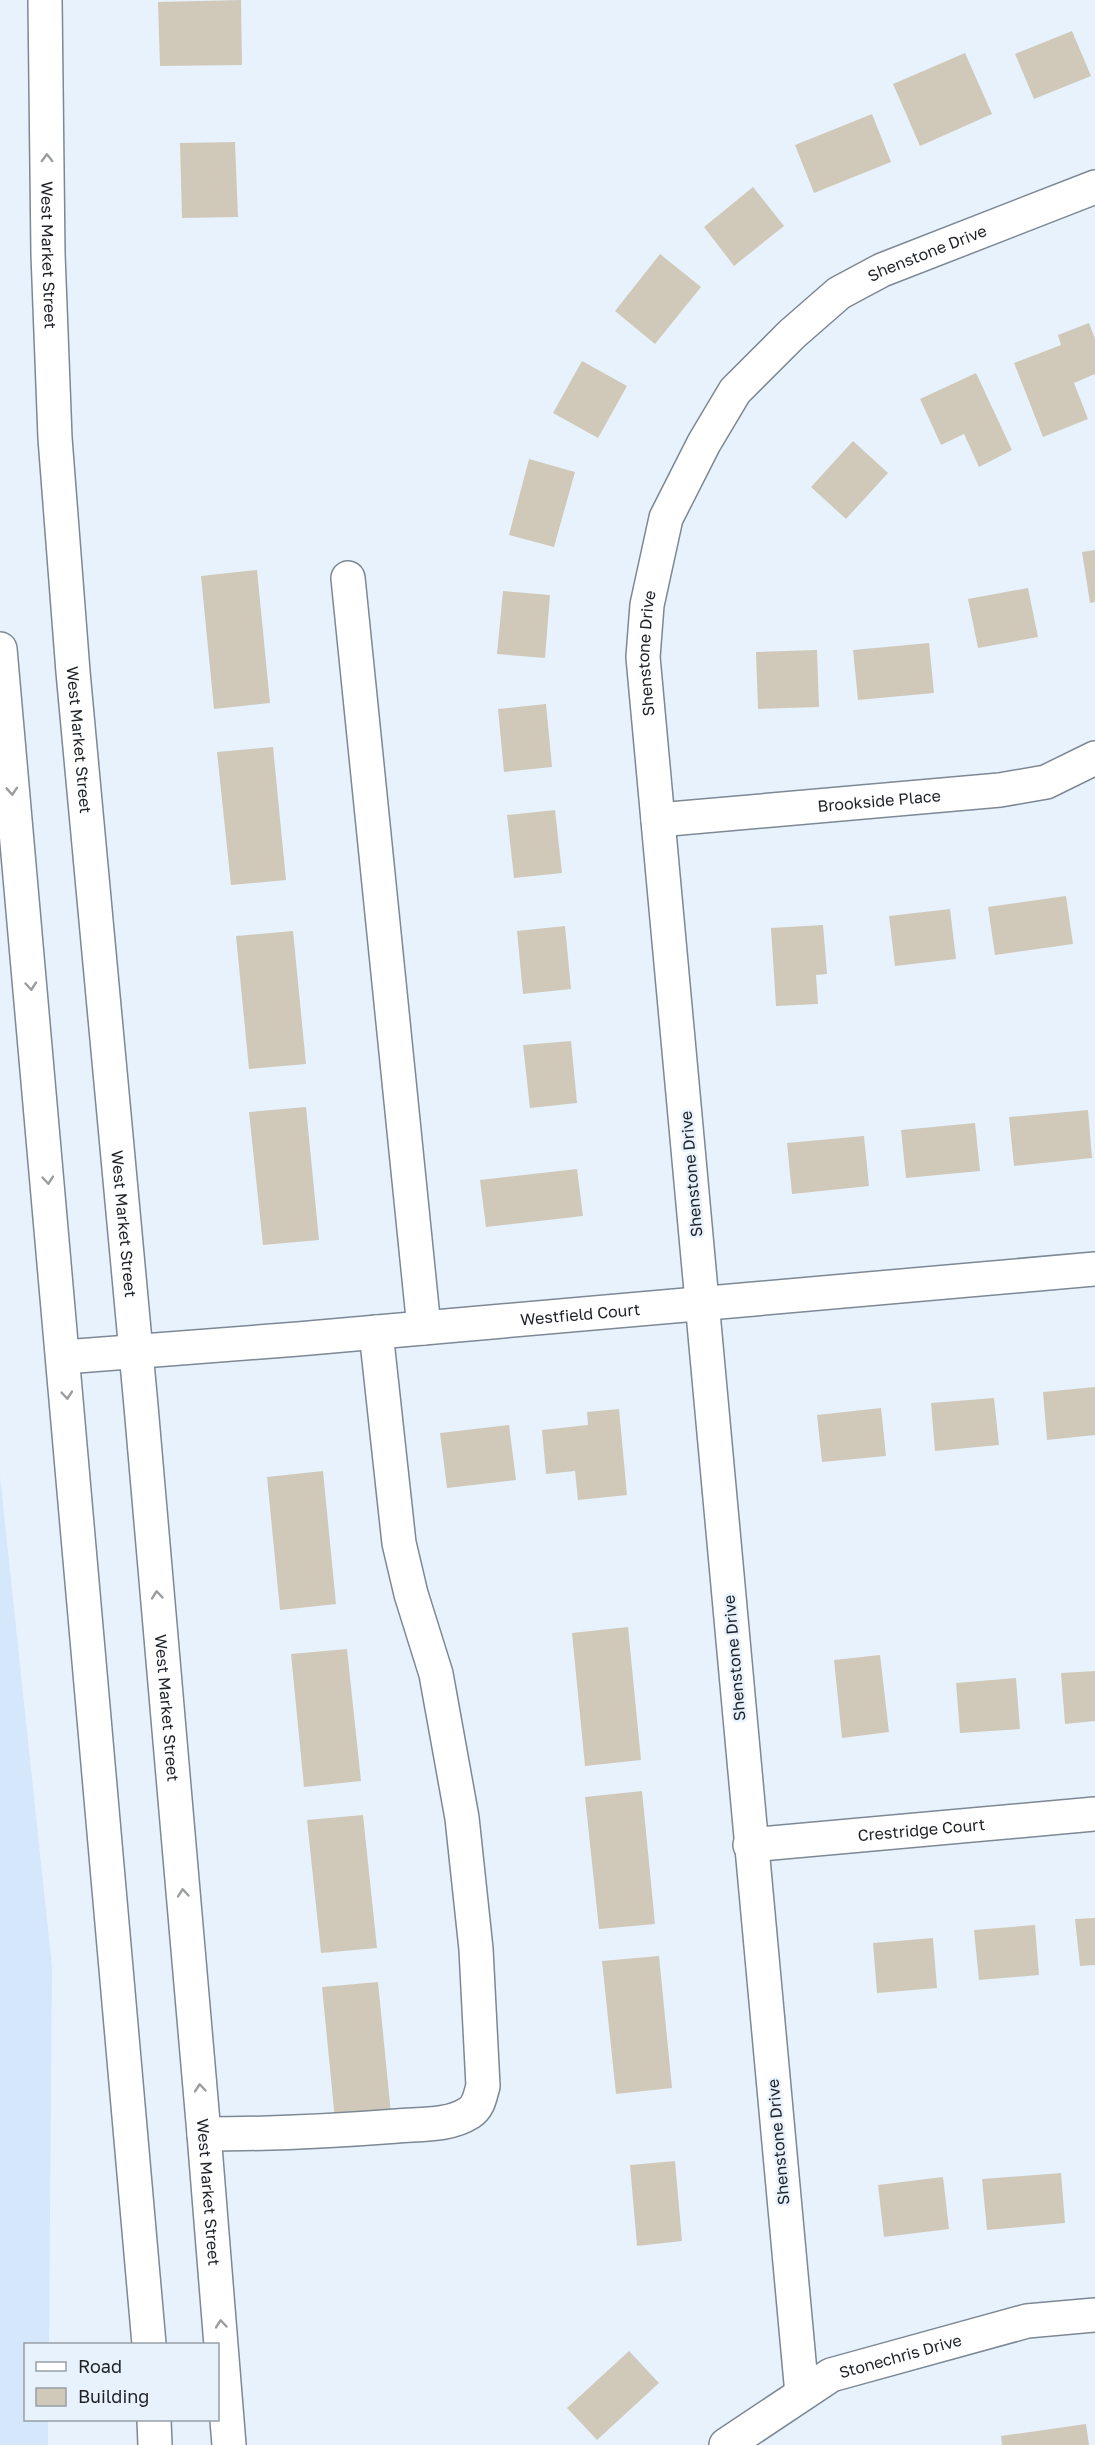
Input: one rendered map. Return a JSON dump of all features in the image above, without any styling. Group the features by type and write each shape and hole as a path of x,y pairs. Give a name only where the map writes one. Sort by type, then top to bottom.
{"street":[{"name":"West Market Street","path":"45,0 48,254 55,438 97,942 136,1350 204,2134 229,2445"},
{"name":"Shenstone Drive","path":"802,2394 643,657 647,605 666,518 704,443 735,391 792,334 839,293 882,270 1095,187"},
{"path":"348,578 424,1328"},
{"path":"0,650 64,1357 149,2343"},
{"name":"Brookside Place","path":"658,820 1000,790 1046,782 1095,758"},
{"name":"Westfield Court","path":"64,1357 1095,1269"},
{"path":"204,2134 335,2131 459,2119 471,2112 479,2103 483,2086 476,1949 462,1818 436,1674 408,1585 399,1543 376,1332"},
{"name":"Crestridge Court","path":"750,1845 1095,1814"},
{"name":"Stonechris Drive","path":"726,2445 831,2374 1027,2321 1095,2315"},
{"path":"154,2421 155,2445"}],"shaded area":[{"path":"0,1476 52,1967 49,2343 24,2343 24,2421 48,2421 48,2445 0,2445"}],"building":[{"path":"241,0 242,65 160,66 158,2"},
{"path":"1072,31 1091,76 1034,99 1015,54"},
{"path":"965,53 992,114 920,146 893,84"},
{"path":"872,114 891,162 814,193 795,145"},
{"path":"235,142 238,217 182,218 180,143"},
{"path":"753,187 784,226 734,266 704,227"},
{"path":"660,254 701,287 655,344 615,311"},
{"path":"1089,323 1095,339 1095,374 1074,383 1088,419 1043,437 1014,363 1061,345 1058,335"},
{"path":"582,361 627,386 598,438 553,413"},
{"path":"976,373 1012,450 979,467 964,434 941,445 920,399"},
{"path":"853,441 888,473 846,519 811,487"},
{"path":"529,459 575,472 554,547 509,535"},
{"path":"1095,550 1095,602 1090,603 1082,552"},
{"path":"257,570 270,703 214,709 201,576"},
{"path":"1028,588 1038,637 978,648 968,599"},
{"path":"503,591 550,595 545,658 497,654"},
{"path":"929,643 934,693 858,700 853,650"},
{"path":"817,650 819,707 758,709 756,652"},
{"path":"546,704 552,767 504,772 498,709"},
{"path":"273,747 286,880 231,885 217,752"},
{"path":"555,810 562,873 514,878 507,815"},
{"path":"1066,896 1073,944 995,955 988,907"},
{"path":"950,909 956,959 895,966 889,916"},
{"path":"823,925 827,974 816,975 818,1004 776,1006 771,928"},
{"path":"565,926 571,989 523,994 517,931"},
{"path":"293,931 306,1064 249,1069 236,936"},
{"path":"571,1041 577,1103 530,1108 523,1045"},
{"path":"306,1107 319,1240 263,1245 249,1112"},
{"path":"1088,1110 1092,1158 1014,1166 1009,1117"},
{"path":"975,1123 980,1171 906,1178 901,1130"},
{"path":"864,1136 869,1186 792,1194 787,1143"},
{"path":"577,1169 583,1216 486,1227 480,1180"},
{"path":"1095,1387 1095,1435 1047,1440 1043,1392"},
{"path":"994,1398 999,1445 935,1451 931,1403"},
{"path":"881,1408 886,1456 822,1462 817,1415"},
{"path":"619,1409 627,1495 578,1500 575,1471 546,1474 542,1430 588,1425 587,1412"},
{"path":"509,1425 516,1480 447,1488 440,1433"},
{"path":"323,1471 336,1604 280,1610 267,1477"},
{"path":"628,1627 641,1760 585,1766 572,1633"},
{"path":"347,1649 361,1781 304,1787 291,1654"},
{"path":"880,1655 889,1732 842,1738 834,1660"},
{"path":"1095,1671 1095,1721 1065,1724 1061,1673"},
{"path":"1016,1678 1020,1729 960,1733 956,1683"},
{"path":"642,1791 655,1924 599,1929 585,1797"},
{"path":"363,1815 377,1948 321,1953 307,1820"},
{"path":"1095,1918 1095,1965 1080,1966 1075,1919"},
{"path":"1035,1925 1039,1975 979,1980 974,1930"},
{"path":"933,1938 937,1988 877,1993 873,1943"},
{"path":"659,1956 672,2088 616,2094 602,1961"},
{"path":"378,1982 391,2114 335,2120 322,1987"},
{"path":"675,2161 682,2241 637,2246 630,2165"},
{"path":"1061,2173 1065,2223 987,2230 982,2179"},
{"path":"943,2177 949,2229 884,2237 878,2185"},
{"path":"629,2351 659,2383 597,2440 567,2408"},
{"path":"1086,2424 1089,2445 1002,2445 1001,2436"}]}
